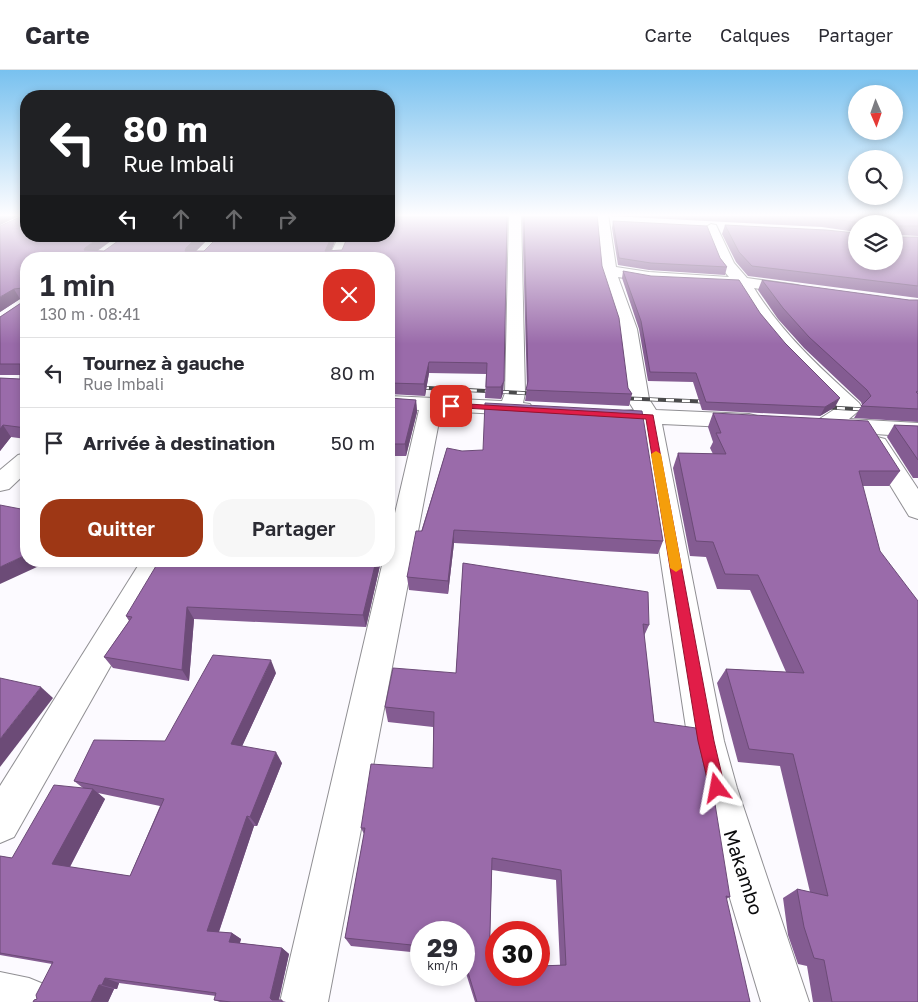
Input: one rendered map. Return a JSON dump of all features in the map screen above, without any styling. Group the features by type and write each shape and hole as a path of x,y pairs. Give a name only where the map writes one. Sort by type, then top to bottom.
{"street":[{"path":"510,409 515,392 516,257"},
{"path":"609,257 610,276 628,329 638,399 650,417"},
{"path":"724,257 757,306 800,360 851,408 816,424 918,430"},
{"path":"610,276 614,272 620,271 649,278 742,282 809,291"},
{"path":"395,402 538,410"},
{"path":"304,1002 431,404"},
{"path":"613,414 767,422"},
{"name":"Makambo","path":"650,417 706,741 717,788 785,1002"},
{"path":"867,428 918,510"},
{"path":"0,483 20,465"},
{"path":"0,822 152,567"},
{"path":"0,996 29,1002"}],"building":[{"path":"0,257 20,257 20,288 14,289 0,297"},
{"path":"395,257 506,257 504,381 501,387 486,387 487,363 429,362 424,384 395,383"},
{"path":"525,257 601,257 602,266 619,318 628,388 632,394 526,390 528,381"},
{"path":"720,257 727,267 651,263 619,258"},
{"path":"744,257 848,257 848,270 903,270 903,257 918,257 918,286 752,266"},
{"path":"623,271 651,276 739,280 760,313 785,343 840,398 825,407 706,402 696,373 650,372 641,321"},
{"path":"762,280 918,300 918,391 916,392 918,394 918,409 861,406 871,396 867,390 809,337 783,308"},
{"path":"20,304 20,364 0,364 0,317"},
{"path":"0,378 20,379 20,427 3,425 0,429"},
{"path":"395,398 416,400 405,444 395,444"},
{"path":"485,403 642,411 663,541 454,530 448,581 407,577 416,531 422,531 447,448 462,451 483,450"},
{"path":"713,413 868,421 900,471 859,471 880,551 918,601 918,1002 832,1002 824,960 814,958 804,927 797,889 828,896 793,754 749,749 726,669 804,673 758,575 725,574 713,542 696,541 678,453 726,454 716,433 721,433"},
{"path":"894,425 918,426 918,460"},
{"path":"0,505 20,509 20,558 0,567"},
{"path":"463,563 648,592 649,625 643,624 654,722 696,728 706,775 715,804 730,897 726,896 750,1002 477,1002 472,986 475,986 475,921 410,921 410,945 345,938 365,828 361,828 371,764 433,768 434,712 385,707 393,668 456,673"},
{"path":"155,567 375,567 363,615 187,607 182,670 104,657 132,617 126,616"},
{"path":"213,655 271,660 231,744 276,752 250,817 247,816 207,931 232,933 229,942 282,948 270,998 272,1000 282,1000 282,1002 214,1000 216,993 105,978 102,985 99,985 91,1002 33,1002 37,999 36,995 53,962 0,953 0,856 12,858 54,785 93,789 52,864 130,876 164,799 74,781 94,740 165,741"},
{"path":"0,678 41,687 0,739"}],"railway":[{"path":"395,386 541,394"},
{"path":"618,398 713,402"},
{"path":"821,407 873,410"}],"slow traffic":[{"path":"656,454 676,568"}],"route":[{"path":"451,406 650,417 706,741 717,788"}]}
